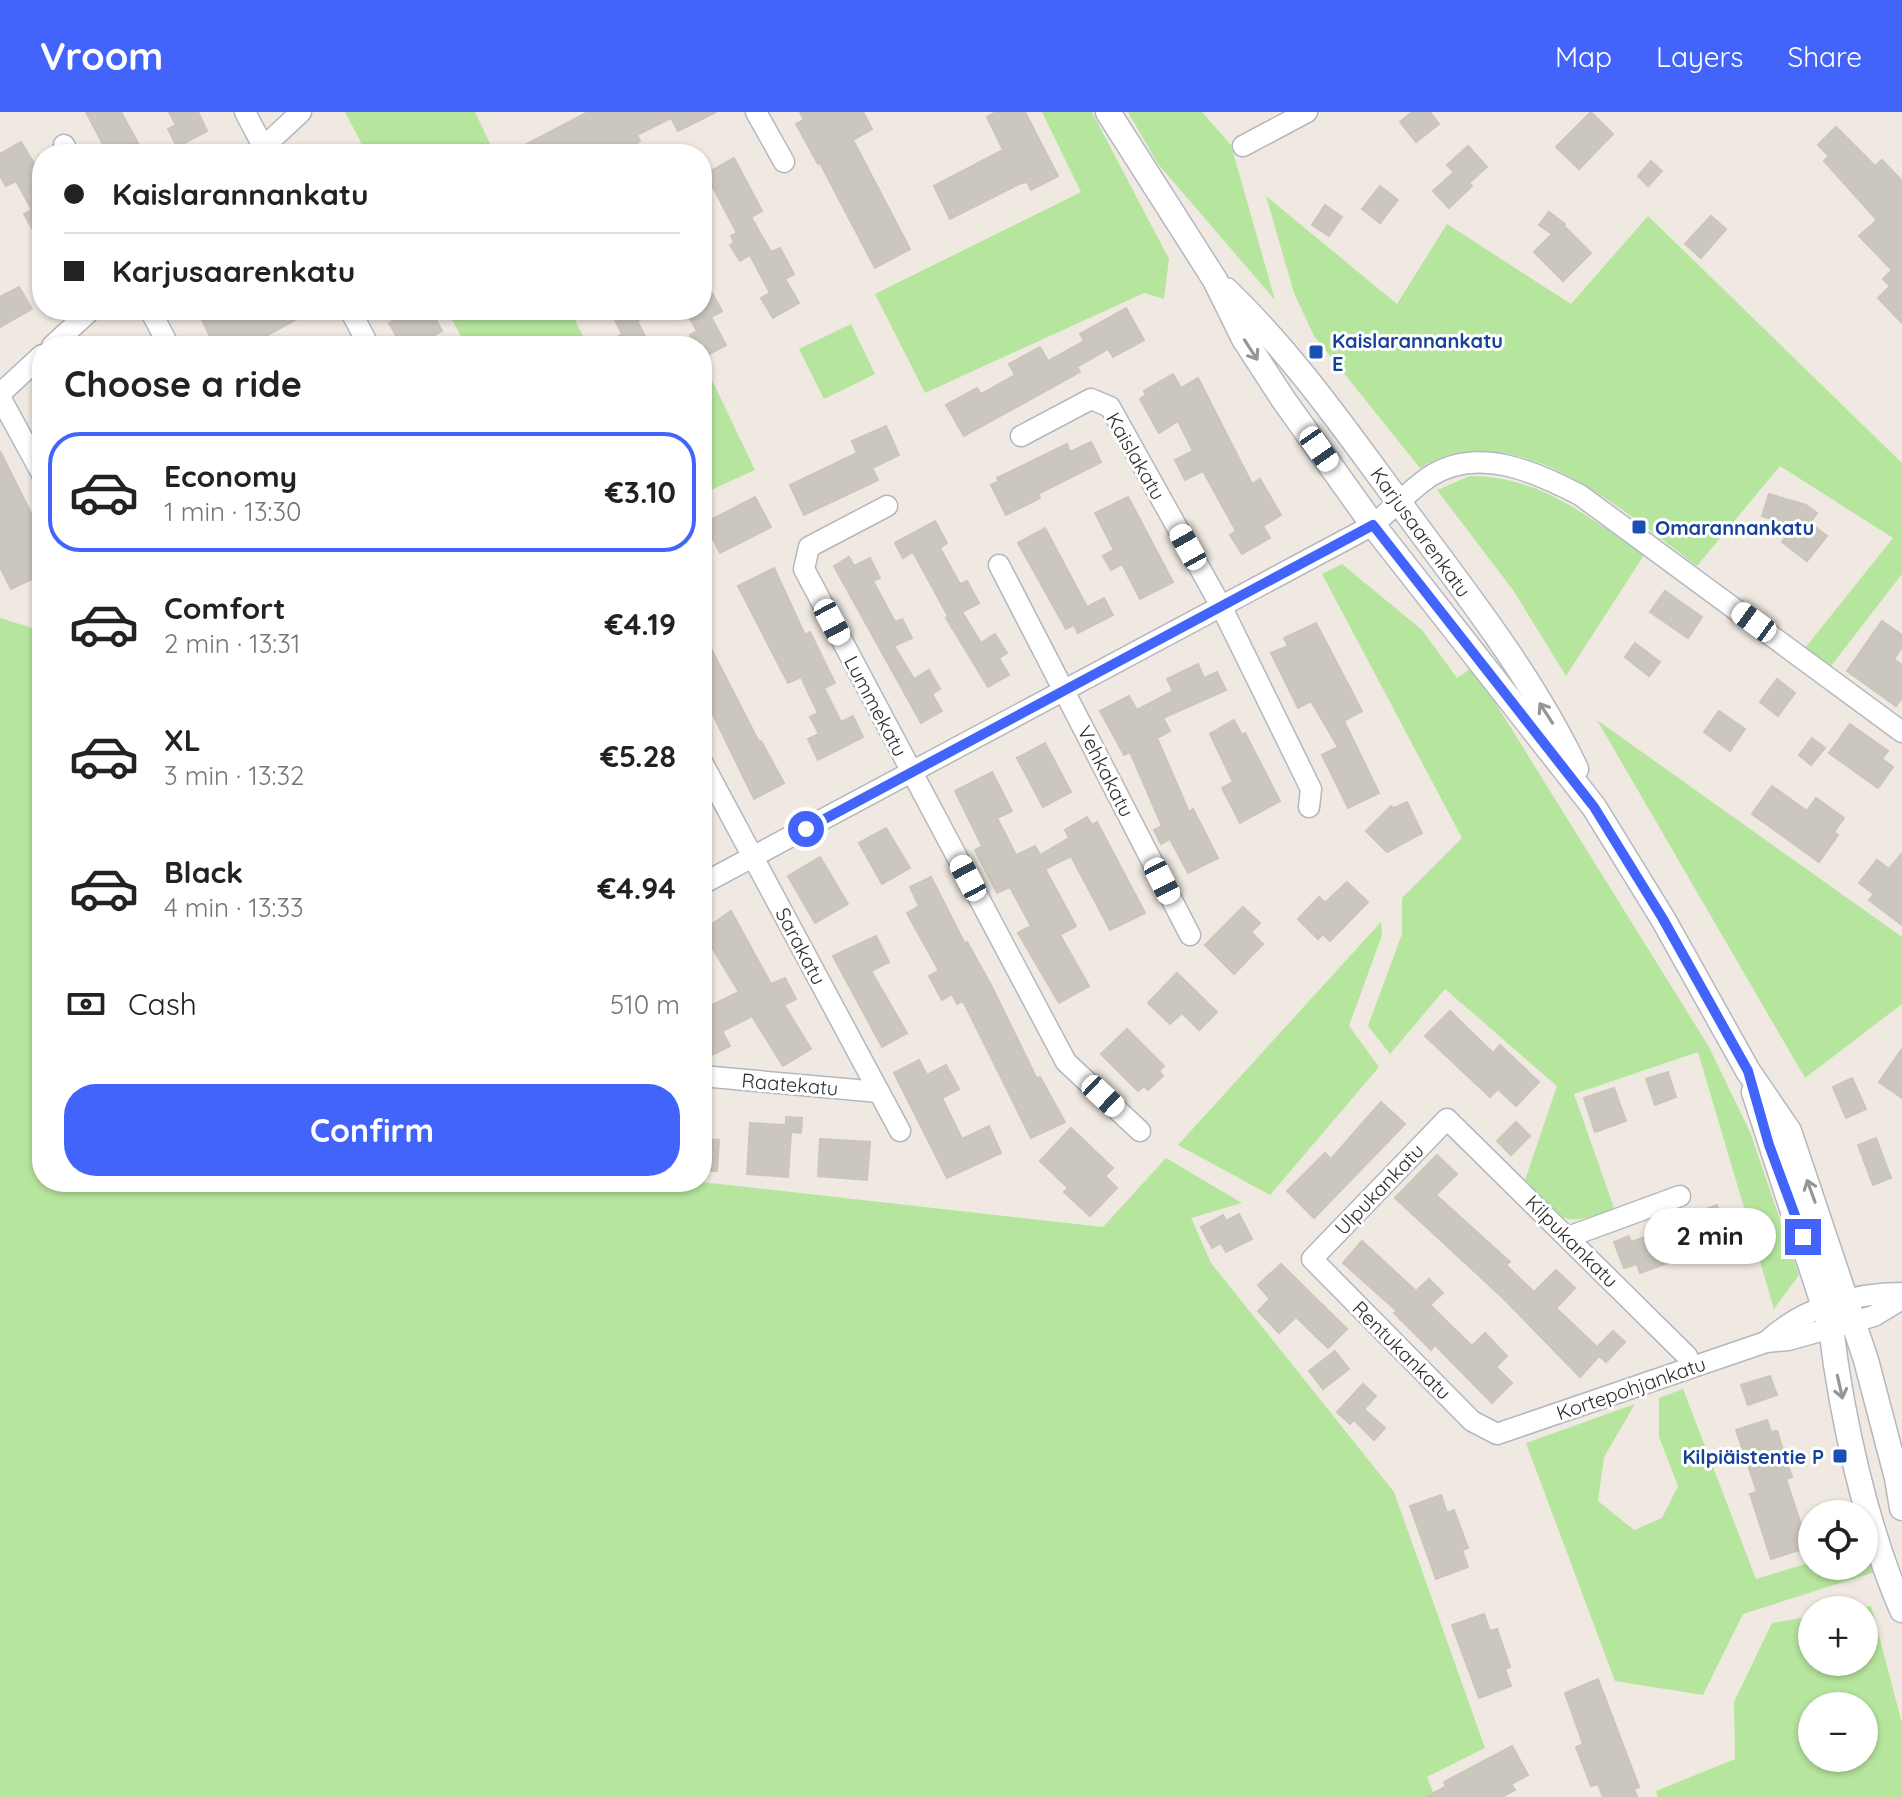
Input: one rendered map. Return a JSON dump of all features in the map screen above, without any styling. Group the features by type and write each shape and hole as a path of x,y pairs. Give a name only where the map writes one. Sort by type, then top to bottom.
{"street":[{"path":"245,112 259,144"},
{"path":"270,144 301,112"},
{"path":"756,112 784,162"},
{"name":"Karjusaarenkatu","path":"1108,112 1215,280 1244,339 1373,525 1594,807"},
{"path":"1243,146 1307,112"},
{"name":"Karjusaarenkatu","path":"1215,280 1261,324 1400,503 1488,623 1556,728 1594,807 1663,919 1748,1071 1789,1131 1851,1311 1897,1478 1902,1508"},
{"path":"63,336 80,320"},
{"path":"32,365 0,396 32,455"},
{"name":"Kaislakatu","path":"1021,436 1091,399 1110,407 1222,608 1311,789 1309,807"},
{"path":"712,879 1222,608 1373,525 1431,476 1469,463 1495,463 1533,471 1580,495 1902,732"},
{"name":"Lummekatu","path":"887,506 809,547 804,569 1066,1062 1140,1131"},
{"name":"Vehkakatu","path":"999,565 1190,935"},
{"name":"Sarakatu","path":"712,781 900,1131"},
{"name":"Karjusaarenkatu","path":"1748,1071 1769,1145 1827,1318 1865,1498 1888,1576 1902,1610"},
{"name":"Raatekatu","path":"712,1077 879,1092"},
{"name":"Kilpukankatu","path":"1447,1119 1687,1356 1691,1367"},
{"name":"Ulpukankatu","path":"1312,1259 1447,1119"},
{"path":"1568,1237 1680,1196"},
{"name":"Rentukankatu","path":"1312,1259 1472,1421 1497,1434"},
{"name":"Kortepohjankatu","path":"1497,1434 1766,1342 1793,1320 1827,1318 1851,1311 1874,1316 1902,1296"}],"green space":[{"path":"345,112 475,112 490,144 362,144"},
{"path":"1042,112 1092,112 1169,259 1164,299 1144,293 925,393 875,294 1081,192"},
{"path":"1128,112 1202,112 1231,145 1275,300 1158,164"},
{"path":"1266,196 1397,304 1447,224 1571,304 1648,216 1902,463 1902,574 1831,666 1805,648 1893,538 1780,466 1697,566 1603,496 1567,475 1531,460 1494,452 1456,454 1420,468 1314,336 1294,293"},
{"path":"452,320 575,320 583,336 461,336"},
{"path":"851,324 875,374 824,399 799,349"},
{"path":"712,380 755,470 712,489"},
{"path":"1470,476 1519,483 1541,491 1583,513 1644,555 1566,676 1513,590 1437,490"},
{"path":"1342,564 1422,630 1457,678 1473,667 1709,1047 1750,1132 1799,1275 1774,1309 1698,1052 1574,1094 1614,1208 1597,1215 1572,1219 1555,1213 1524,1183 1557,1086 1445,989 1390,1054 1368,1026 1402,934 1402,898 1462,838 1322,574"},
{"path":"0,618 32,628 32,1192 712,1192 712,1183 1103,1227 1166,1158 1242,1203 1191,1218 1211,1263 1394,1492 1485,1748 1427,1777 1435,1797 0,1797"},
{"path":"1597,720 1902,937 1902,1004 1805,1078"},
{"path":"1381,922 1382,935 1349,1026 1379,1067 1270,1195 1178,1145"},
{"path":"1683,1389 1756,1579 1798,1566 1798,1580 1850,1580 1743,1614 1703,1695 1615,1681 1526,1443 1635,1404 1604,1457 1598,1501 1634,1530 1662,1518 1678,1486 1659,1437 1659,1398"},
{"path":"1798,1618 1798,1676 1878,1676 1878,1632 1902,1723 1902,1797 1658,1797 1656,1791 1735,1759 1734,1702 1772,1623"}],"building":[{"path":"86,112 121,112 138,144 103,144"},
{"path":"169,112 198,112 207,131 183,144 176,144 168,129 176,125"},
{"path":"588,112 716,112 678,131 671,118 637,135 640,141 634,144 527,144"},
{"path":"800,112 863,112 872,129 853,140 910,249 875,268 796,124 804,120"},
{"path":"996,112 1025,112 1058,176 1031,190 1027,182 1019,184 950,219 934,186 1003,150 987,117"},
{"path":"1412,112 1430,112 1439,124 1416,142 1400,122"},
{"path":"1591,112 1613,134 1579,169 1556,147"},
{"path":"1836,127 1875,166 1882,160 1902,181 1902,323 1878,298 1890,286 1883,279 1892,270 1859,236 1877,220 1824,161 1829,156 1818,145"},
{"path":"21,142 32,160 32,210 16,181 6,186 0,176 0,154"},
{"path":"1468,146 1487,167 1449,208 1433,191 1454,172 1447,165"},
{"path":"734,158 762,211 751,217 771,252 780,248 794,274 785,279 799,303 773,318 761,298 770,293 750,255 740,261 730,245 734,243 731,236 737,233 712,185 712,171"},
{"path":"1651,161 1662,171 1648,186 1638,176"},
{"path":"1380,186 1398,200 1380,223 1362,209"},
{"path":"1325,205 1342,217 1329,236 1312,225"},
{"path":"32,210 32,228 24,214"},
{"path":"1549,212 1565,224 1591,253 1563,281 1534,252 1552,234 1539,225"},
{"path":"1711,216 1726,229 1701,258 1685,244"},
{"path":"19,287 32,309 0,327 0,297"},
{"path":"712,293 722,311 712,316"},
{"path":"1126,308 1144,340 1113,357 1108,349 1077,367 1080,372 964,436 946,405 977,388 981,394 1015,375 1009,364 1040,347 1048,361 1084,341 1080,334"},
{"path":"712,319 726,345 712,353 712,336 691,336 697,331 691,320"},
{"path":"202,320 295,320 266,336 210,336"},
{"path":"395,320 436,320 442,331 433,336 396,336 389,323"},
{"path":"615,320 639,320 645,336 618,336 622,334"},
{"path":"1173,374 1181,388 1198,378 1252,484 1260,479 1281,515 1263,526 1270,538 1242,554 1230,535 1236,531 1203,471 1185,480 1175,460 1193,451 1178,421 1159,433 1140,399 1146,395 1144,391"},
{"path":"886,426 899,455 872,468 878,480 804,515 790,485 857,453 852,441"},
{"path":"1091,442 1101,462 1038,494 1040,498 1006,515 991,485 999,481 997,478 1067,444 1070,452"},
{"path":"0,451 32,515 32,579 11,589 0,567"},
{"path":"1769,494 1806,505 1817,513 1810,523 1827,536 1807,561 1782,542 1794,526 1762,516"},
{"path":"755,497 771,527 720,553 712,537 712,519"},
{"path":"1128,497 1173,582 1140,599 1122,564 1111,570 1103,556 1114,550 1095,513"},
{"path":"935,521 947,543 940,548 960,584 967,581 979,603 962,612 981,643 995,634 1007,653 999,658 1009,675 988,687 946,618 948,616 913,552 903,558 895,543"},
{"path":"1045,528 1087,607 1104,598 1113,615 1078,633 1074,625 1066,629 1018,543"},
{"path":"849,557 854,566 870,558 880,578 873,581 895,622 902,619 912,638 894,646 914,679 929,670 940,689 932,694 942,711 921,723 834,566"},
{"path":"774,568 805,635 810,632 835,683 824,688 841,722 853,716 863,737 818,760 808,739 819,734 810,717 818,713 801,677 788,683 738,586"},
{"path":"1665,591 1702,617 1688,638 1650,612"},
{"path":"1882,621 1902,635 1902,647 1894,659 1902,665 1902,698 1896,706 1847,671"},
{"path":"1316,623 1362,711 1344,721 1379,793 1348,808 1322,755 1338,747 1311,701 1298,708 1271,653 1288,646 1284,638"},
{"path":"1635,643 1660,662 1649,676 1625,657"},
{"path":"712,650 784,783 754,799 712,713"},
{"path":"1198,664 1204,678 1217,672 1226,690 1163,718 1170,731 1157,738 1189,812 1193,809 1218,858 1188,873 1170,839 1161,844 1154,830 1162,826 1130,752 1124,755 1100,711 1129,696 1137,710 1173,691 1167,679"},
{"path":"1777,679 1795,693 1778,716 1760,702"},
{"path":"1719,711 1745,729 1730,751 1704,732"},
{"path":"1234,720 1242,735 1245,733 1280,801 1240,823 1222,788 1233,782 1210,734"},
{"path":"1850,724 1888,751 1882,759 1893,767 1878,788 1829,753"},
{"path":"1812,738 1825,748 1811,765 1799,755"},
{"path":"1045,743 1071,792 1043,807 1017,758"},
{"path":"992,772 1012,811 997,818 1016,855 1035,846 1040,855 1069,838 1065,830 1087,817 1092,825 1097,822 1145,913 1110,930 1071,856 1045,869 1076,926 1060,935 1089,986 1059,1003 1018,933 1031,926 1010,887 997,893 975,850 982,846 955,791"},
{"path":"1772,786 1807,811 1816,798 1844,818 1834,832 1838,835 1819,862 1752,814"},
{"path":"1407,802 1422,833 1387,852 1366,831 1391,806 1394,808"},
{"path":"886,828 910,868 882,884 859,843"},
{"path":"1902,853 1902,925 1869,900 1874,894 1859,883 1877,860 1889,869"},
{"path":"820,857 848,904 815,923 788,876"},
{"path":"931,877 965,944 967,942 991,985 1037,1079 1040,1077 1065,1122 1031,1138 963,1001 957,1004 952,994 942,1000 929,976 939,971 907,913 919,906 910,887"},
{"path":"1347,882 1368,902 1330,941 1323,934 1318,939 1298,919 1319,897 1325,903"},
{"path":"1243,907 1260,923 1251,932 1263,944 1234,974 1205,945"},
{"path":"731,911 771,984 785,978 796,999 784,1005 811,1049 783,1066 752,1016 722,1031 730,1046 712,1055 712,1005 739,992 712,947 712,924"},
{"path":"876,936 889,962 871,971 907,1033 882,1047 833,956"},
{"path":"1177,973 1217,1012 1199,1030 1182,1013 1170,1024 1148,1003"},
{"path":"1450,1011 1493,1053 1500,1045 1539,1082 1516,1106 1498,1089 1490,1097 1425,1036"},
{"path":"1127,1029 1164,1066 1159,1071 1163,1076 1148,1090 1144,1086 1138,1091 1101,1054"},
{"path":"1902,1049 1902,1098 1879,1082"},
{"path":"919,1060 927,1075 946,1065 959,1089 942,1098 962,1139 989,1126 1001,1153 947,1178 894,1073"},
{"path":"1668,1072 1676,1097 1655,1105 1646,1079"},
{"path":"1852,1078 1866,1109 1846,1118 1833,1087"},
{"path":"1614,1088 1626,1121 1595,1132 1584,1098"},
{"path":"1381,1102 1405,1124 1314,1218 1287,1191 1325,1153 1331,1159"},
{"path":"786,1117 802,1118 801,1133 791,1132 788,1177 747,1174 750,1123 786,1125"},
{"path":"1516,1122 1530,1136 1511,1155 1497,1141"},
{"path":"1071,1128 1113,1168 1105,1176 1117,1188 1090,1216 1064,1192 1068,1188 1040,1161"},
{"path":"1876,1138 1891,1178 1873,1185 1858,1145"},
{"path":"820,1139 870,1142 867,1180 818,1176"},
{"path":"712,1140 719,1140 717,1171 712,1171"},
{"path":"1437,1155 1457,1174 1436,1195 1510,1262 1506,1265 1534,1292 1556,1270 1575,1288 1556,1308 1597,1347 1613,1331 1625,1342 1606,1362 1599,1356 1580,1377 1503,1298 1395,1198"},
{"path":"1717,1205 1733,1248 1703,1258 1701,1251 1640,1273 1637,1264 1624,1268 1614,1242 1629,1236 1631,1242 1690,1221 1688,1215"},
{"path":"1239,1214 1252,1239 1226,1252 1221,1243 1212,1248 1201,1227 1223,1215 1226,1221"},
{"path":"1362,1241 1416,1291 1429,1279 1443,1293 1430,1305 1472,1346 1485,1333 1507,1356 1496,1367 1512,1383 1492,1403 1435,1345 1431,1350 1394,1313 1397,1311 1343,1263"},
{"path":"1281,1264 1347,1329 1328,1348 1296,1317 1279,1333 1258,1311 1270,1299 1258,1285"},
{"path":"1335,1351 1349,1369 1323,1389 1309,1371"},
{"path":"1770,1376 1777,1395 1748,1405 1741,1385"},
{"path":"1363,1384 1376,1396 1364,1409 1385,1428 1374,1440 1354,1420 1350,1424 1337,1412"},
{"path":"1767,1420 1771,1432 1777,1431 1792,1477 1786,1479 1798,1516 1798,1550 1771,1559 1750,1494 1757,1492 1736,1430"},
{"path":"1441,1495 1447,1513 1454,1510 1468,1548 1462,1550 1468,1567 1436,1579 1410,1506"},
{"path":"1484,1614 1490,1631 1497,1629 1510,1667 1505,1669 1511,1686 1479,1698 1452,1625"},
{"path":"1598,1679 1639,1787 1634,1789 1637,1797 1603,1797 1598,1784 1591,1786 1576,1747 1583,1744 1565,1693"},
{"path":"1512,1746 1528,1775 1511,1784 1515,1790 1502,1797 1427,1797 1446,1786 1444,1782"}],"place":[{"name":"Kaislarannankatu E","path":"1316,352"},
{"name":"Omarannankatu","path":"1639,527"},
{"name":"Kilpiäistentie P","path":"1840,1456"}],"route":[{"path":"806,829 1373,525 1594,807 1663,919 1748,1071 1769,1145 1803,1237"}]}
